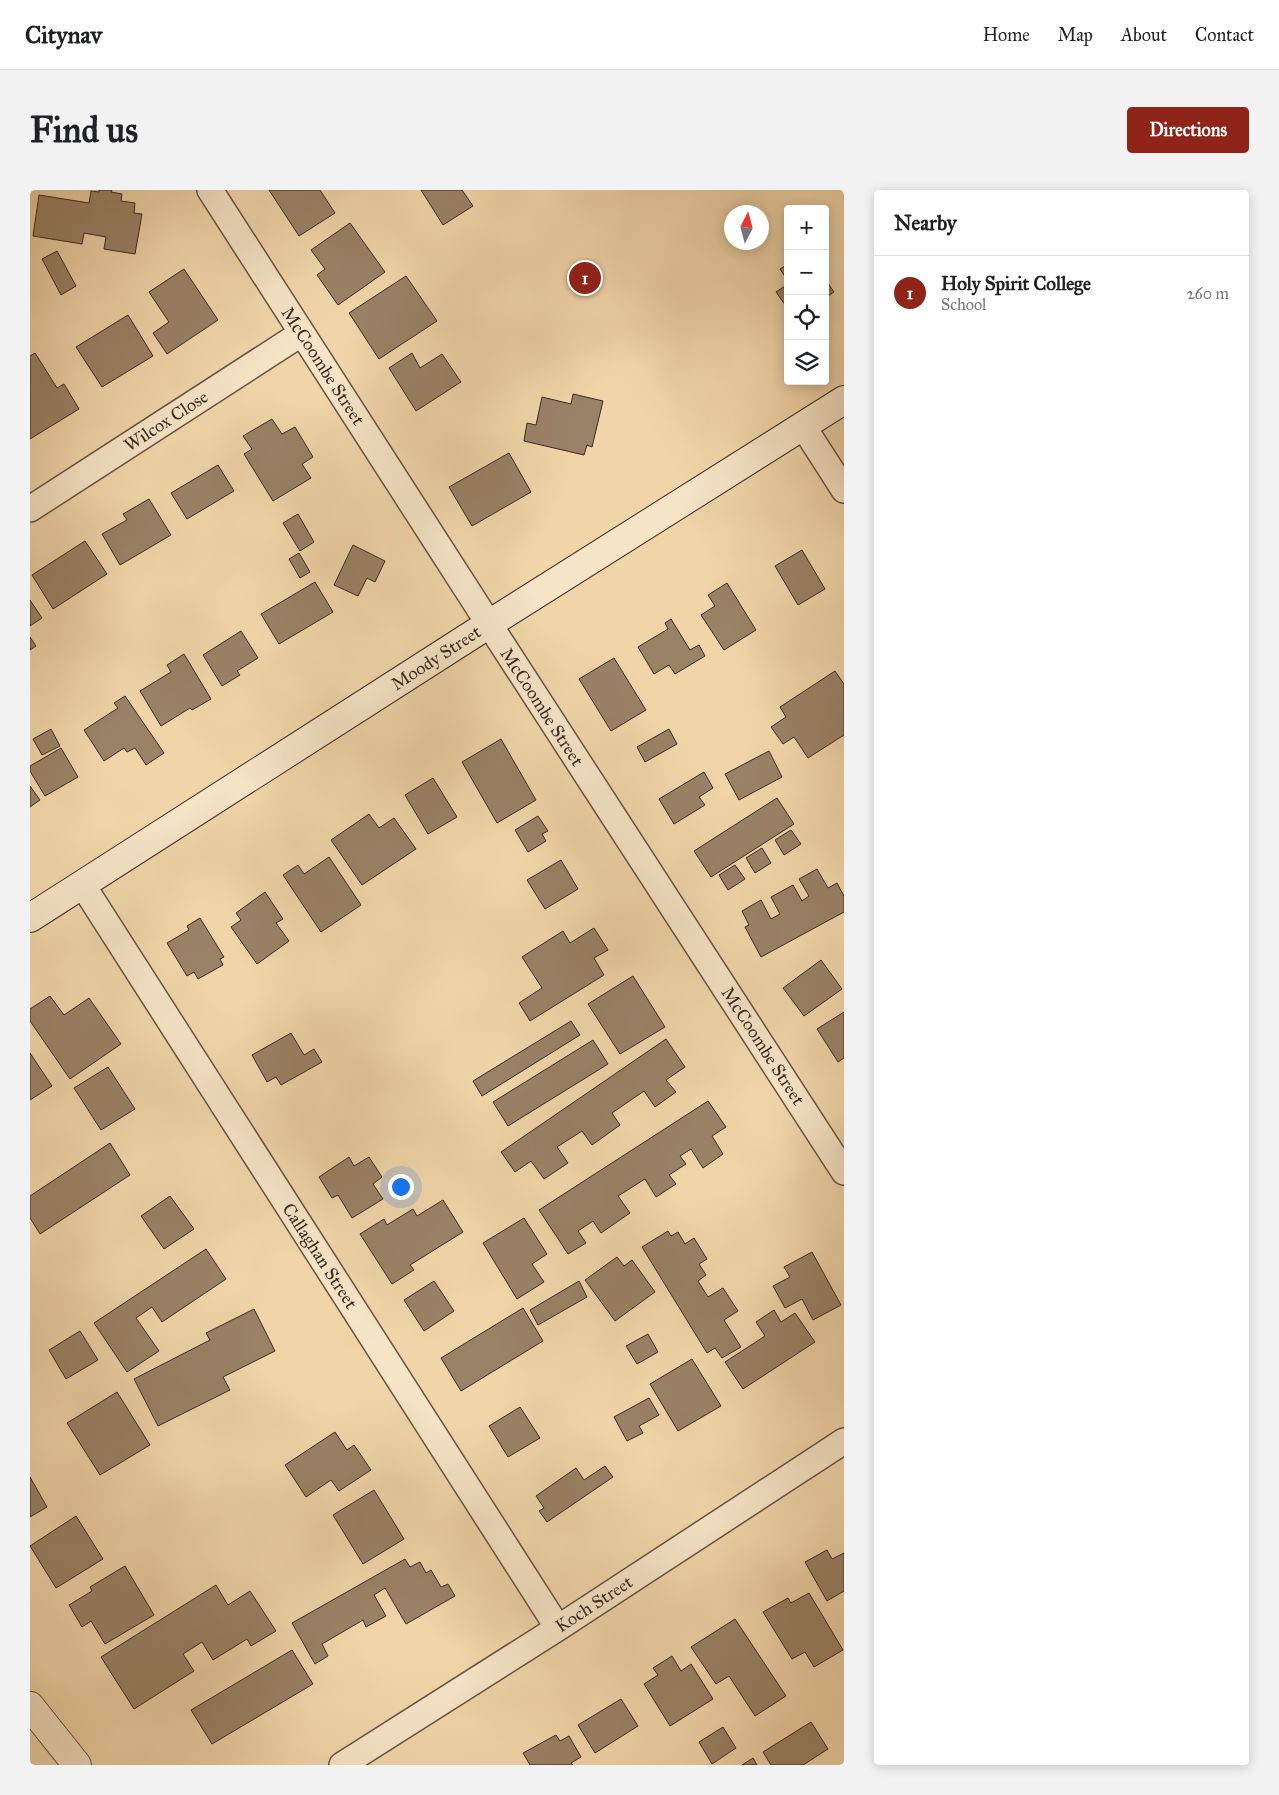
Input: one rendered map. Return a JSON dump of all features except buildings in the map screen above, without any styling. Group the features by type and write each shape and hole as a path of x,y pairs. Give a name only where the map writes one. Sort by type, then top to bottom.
{"main road":[{"name":"Moody Street","path":"30,918 489,624 844,400"},
{"path":"30,1706 77,1765"}],"street":[{"name":"McCoombe Street","path":"210,190 844,1172"},
{"name":"Wilcox Close","path":"30,508 302,334"},
{"path":"804,426 844,490"},
{"name":"Callaghan Street","path":"82,884 558,1628"},
{"name":"Koch Street","path":"342,1765 558,1628 844,1441"}],"place":[{"name":"Holy Spirit College","path":"585,278"}]}
